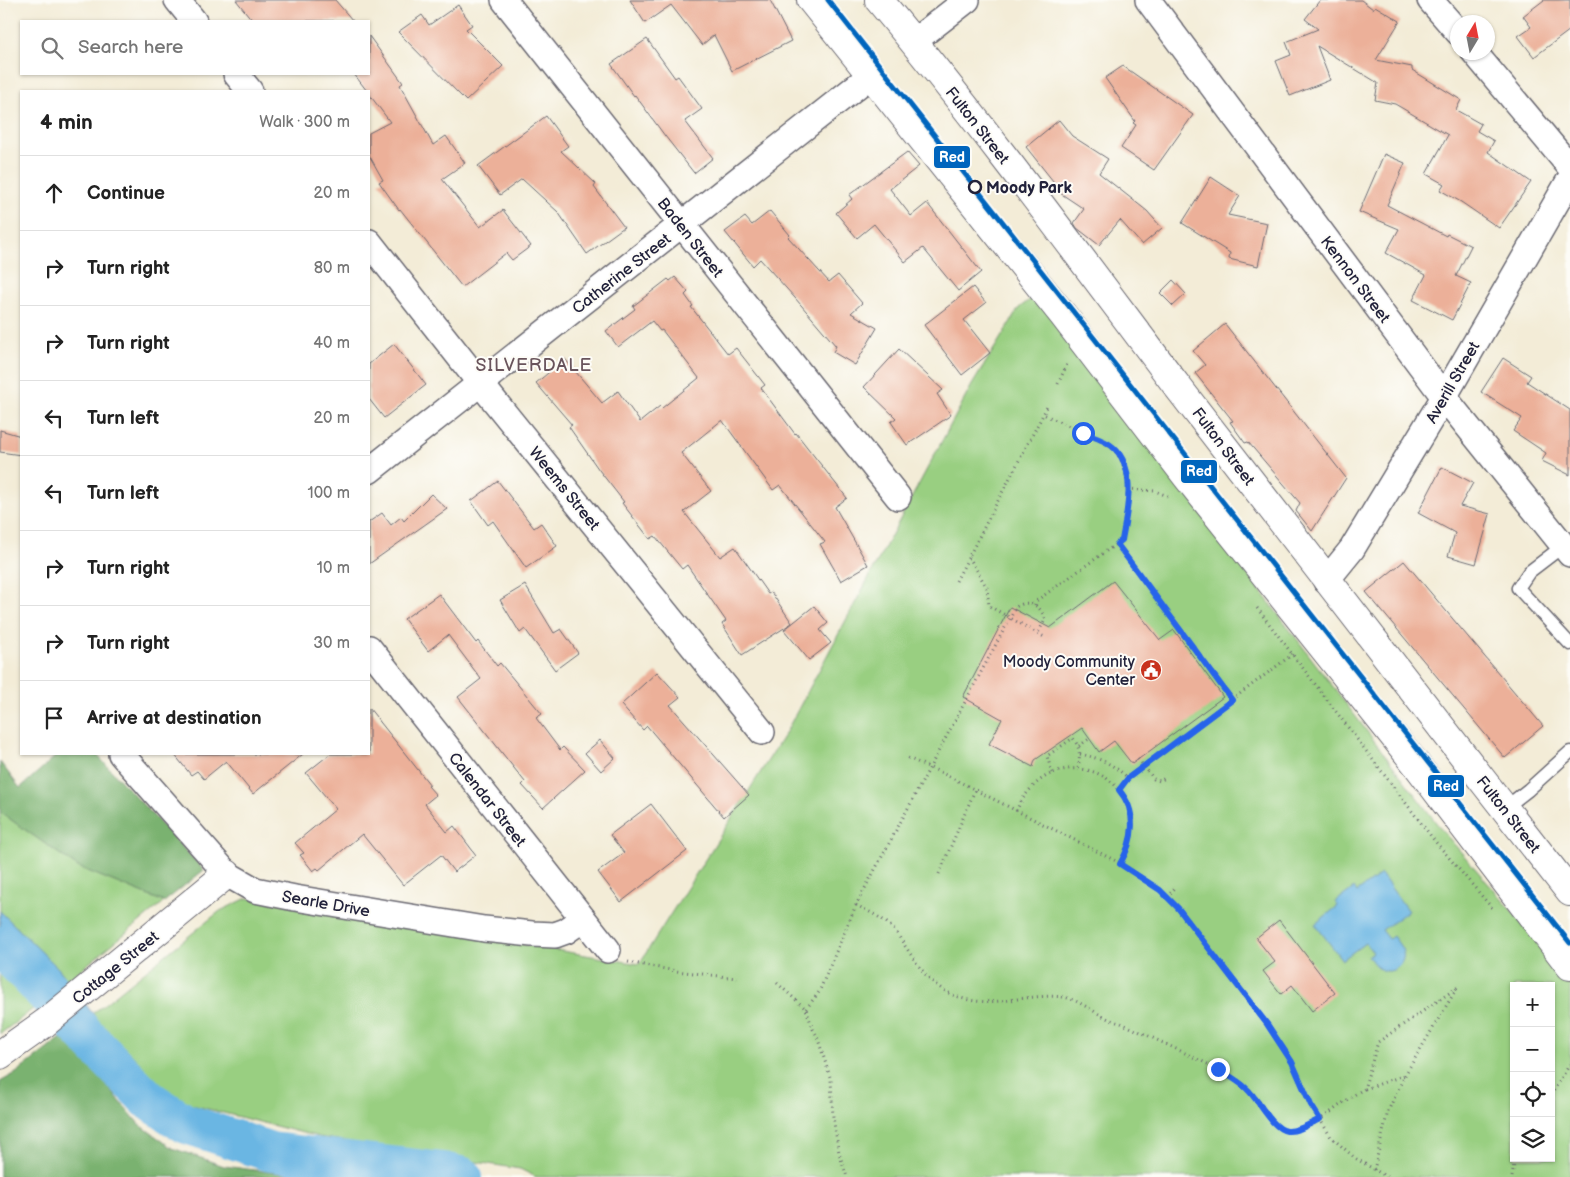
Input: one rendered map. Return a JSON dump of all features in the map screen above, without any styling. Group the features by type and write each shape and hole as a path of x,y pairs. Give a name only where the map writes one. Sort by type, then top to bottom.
{"main road":[{"path":"811,0 1063,315 1187,477 1416,764 1570,966"},
{"name":"Fulton Street","path":"879,0 1326,581 1570,892"},
{"name":"Cottage Street","path":"0,1056 46,1023 227,874"}],"street":[{"path":"177,0 193,20"},
{"name":"Baden Street","path":"504,0 898,497"},
{"path":"913,42 966,0"},
{"name":"Kennon Street","path":"1148,0 1444,397 1566,550"},
{"path":"1430,0 1450,23"},
{"path":"1481,60 1570,167"},
{"path":"237,75 249,90"},
{"name":"Catherine Street","path":"370,470 871,75"},
{"name":"Averill Street","path":"1326,581 1352,549 1444,397 1570,179"},
{"name":"Weems Street","path":"370,243 480,383 762,732"},
{"name":"Calendar Street","path":"370,649 608,950"},
{"name":"Searle Drive","path":"122,755 227,874 255,890 484,929 532,934 555,935 566,932 583,920"}],"lane":[{"path":"1566,550 1530,572 1518,588 1570,644"},
{"path":"1504,808 1528,790 1570,752"}],"path":[{"path":"1058,384 1068,364 1068,355"},
{"path":"956,581 1048,405"},
{"path":"1035,605 1036,601 1122,540 1128,489 1123,461 1114,449 1108,444 1043,414"},
{"path":"1128,489 1155,491 1169,496 1175,502"},
{"path":"1117,544 1232,700"},
{"path":"968,556 987,588 989,606 1046,638"},
{"path":"806,1009 819,992 856,905 1009,618 1019,604 1035,605 1042,611 1045,620 1038,633"},
{"path":"1257,608 1434,840 1496,913"},
{"path":"1119,790 1128,778 1300,649"},
{"path":"1052,773 1047,756 1073,738 1079,746 1078,769"},
{"path":"1079,746 1089,739"},
{"path":"1080,754 1095,757 1112,764 1128,778"},
{"path":"908,758 940,772 1120,864 1160,890 1178,908 1267,1024 1292,1062 1311,1105 1331,1137 1355,1158 1387,1177"},
{"path":"1138,759 1157,781 1165,778"},
{"path":"1016,811 1030,789 1052,773 1078,769 1103,776 1119,790 1128,807 1132,821 1130,844 1120,864"},
{"path":"939,874 975,790"},
{"path":"1167,897 1176,887"},
{"path":"856,905 890,925 926,974 947,992 987,1003 1039,997 1068,998 1112,1022 1121,1023 1218,1069 1238,1082 1257,1099 1281,1129 1292,1131 1320,1119 1352,1095 1405,1074"},
{"path":"608,950 629,962 676,971 738,978"},
{"path":"777,983 806,1009 817,1036 830,1080 839,1154 847,1177"},
{"path":"1364,1089 1378,1042 1458,987 1405,1074 1388,1111 1374,1170"},
{"path":"1555,1088 1570,1064"},
{"path":"1512,1177 1514,1162"}],"green space":[{"path":"1036,295 1441,829 1570,978 1570,1177 536,1177 520,1169 319,1137 176,1101 92,1014 220,911 247,898 639,964 786,732 972,385 1019,308"},
{"path":"57,755 97,755 204,870 164,902 78,867 0,812 0,762 20,788"},
{"path":"0,812 78,867 164,902 0,1034"},
{"path":"65,1035 139,1124 172,1148 224,1166 308,1177 0,1177 0,1082 16,1073"}],"water":[{"path":"1381,874 1408,911 1382,930 1389,939 1393,936 1401,947 1403,954 1399,966 1391,971 1380,969 1376,966 1368,956 1373,952 1365,943 1342,960 1315,924 1338,906 1335,902 1354,888 1357,892"},
{"path":"0,911 59,969 99,1022 73,1044 17,982 0,967"}],"building":[{"path":"236,0 335,0 352,20 252,20"},
{"path":"630,0 770,0 791,41 732,71 714,35 702,45 671,5 645,23"},
{"path":"1320,0 1361,0 1373,9 1375,6 1400,21 1376,60 1412,67 1412,70 1461,100 1456,110 1481,124 1477,131 1494,141 1488,152 1531,182 1499,228 1440,190 1444,184 1426,174 1448,135 1395,104 1375,100 1378,83 1317,46 1330,80 1290,96 1276,61 1291,55 1286,42 1318,29 1305,19"},
{"path":"1544,0 1570,0 1570,30 1534,57 1518,36 1531,27 1523,16"},
{"path":"458,5 472,25 466,29 503,66 466,101 398,32 422,15 429,25"},
{"path":"370,37 403,83 400,85 433,145 446,136 465,163 442,179 480,227 503,210 531,246 512,260 506,253 462,287 399,210 379,182 383,180 370,157 370,132 390,122 370,95 370,90 366,90 355,75 370,75"},
{"path":"647,39 675,78 678,76 702,109 685,121 713,158 694,173 611,64"},
{"path":"1123,66 1193,115 1154,170 1121,148 1136,125 1105,78"},
{"path":"546,116 568,146 561,151 596,184 594,187 624,227 587,254 558,212 522,179 500,195 478,166"},
{"path":"1059,120 1072,136 1108,159 1099,173 1147,211 1162,228 1142,245 1120,220 1099,245 1077,228 1074,223 1084,209 1054,189 1057,186 1026,147"},
{"path":"907,152 919,166 890,189 911,216 927,203 981,272 958,291 923,248 905,262 874,224 857,238 836,213 852,199 849,195"},
{"path":"1384,154 1405,163 1387,205 1446,236 1447,234 1471,246 1456,276 1471,283 1452,320 1413,300 1426,275 1386,253 1399,229 1359,212"},
{"path":"1211,177 1240,196 1228,215 1267,223 1258,266 1229,259 1230,253 1182,223"},
{"path":"770,211 790,235 788,237 829,282 838,275 862,303 851,313 877,328 855,365 833,352 836,346 760,259 753,266 725,232 745,217 752,225"},
{"path":"675,277 688,292 685,295 693,306 691,307 728,354 736,348 765,385 761,388 795,434 847,498 835,507 868,565 841,581 820,544 825,542 780,485 773,490 722,420 681,453 711,491 684,512 720,557 735,547 768,594 771,592 792,623 742,655 722,624 726,621 687,565 682,569 655,536 650,539 622,503 624,502 569,427 572,425 536,383 565,359 602,403 618,391 640,422 660,406 662,408 699,378 662,330 660,331 652,321 618,347 606,331 635,309 633,306 668,279 670,281"},
{"path":"1173,280 1186,294 1173,306 1160,293"},
{"path":"973,287 986,303 964,320 990,353 962,375 924,325"},
{"path":"1225,324 1346,478 1312,531 1296,511 1300,503 1248,442 1245,443 1230,422 1233,421 1195,373 1205,365 1193,351"},
{"path":"394,344 426,385 384,418 370,400 370,363"},
{"path":"899,349 943,390 937,394 951,415 907,445 891,422 896,418 864,387"},
{"path":"1503,358 1531,376 1527,382 1570,410 1570,475 1542,461 1546,453 1513,431 1522,418 1481,392"},
{"path":"0,430 20,436 20,455 0,452"},
{"path":"1442,467 1473,483 1460,506 1490,514 1476,564 1448,556 1455,533 1418,513"},
{"path":"498,481 534,528 541,523 557,546 526,568 493,521 488,525 471,501"},
{"path":"431,494 447,509 370,563 370,521 382,513 391,525 401,517 404,521"},
{"path":"1404,561 1543,726 1505,758 1366,592"},
{"name":"Moody Community Center","path":"1113,581 1160,640 1174,630 1223,697 1132,764 1114,741 1099,752 1082,728 1035,760 1033,767 989,744 1002,719 963,697 1010,607 1050,628"},
{"path":"525,585 554,633 561,629 578,653 555,670 525,629 520,633 500,600"},
{"path":"439,594 476,643 478,641 497,666 500,663 542,714 536,718 560,750 563,747 585,770 543,808 522,785 525,782 458,697 481,679 448,635 428,651 404,619"},
{"path":"814,606 828,623 820,630 831,643 809,660 784,630"},
{"path":"657,672 680,697 670,705 749,795 724,817 647,726 643,730 621,705"},
{"path":"370,709 436,795 425,804 447,832 454,826 476,855 454,872 441,855 403,885 362,834 319,870 317,868 313,871 300,855 304,853 295,843 336,809 306,773 329,755 370,755"},
{"path":"600,740 615,758 601,771 585,753"},
{"path":"175,755 302,755 253,794 226,761 204,779 197,771 191,775"},
{"path":"651,804 687,851 621,902 598,872 624,853 610,835"},
{"path":"1279,920 1335,993 1312,1011 1292,985 1281,994 1263,971 1275,962 1256,938"}],"waterway":[{"path":"0,946 149,1100 184,1123 271,1152 443,1172 463,1177"}],"transit line":[{"name":"Red","path":"828,0 1570,943"}],"place":[{"name":"Moody Park","path":"975,187"},
{"name":"Moody Community Center","path":"1151,670"}],"district":[{"name":"SILVERDALE","path":"534,365"}],"route":[{"path":"1083,433 1108,444 1114,449 1123,461 1126,470 1128,489 1127,509 1122,540 1117,544 1232,700 1128,778 1119,790 1128,807 1132,821 1130,844 1120,864 1160,890 1178,908 1230,974 1292,1062 1303,1089 1320,1119 1292,1131 1281,1129 1248,1090 1218,1069"}]}
